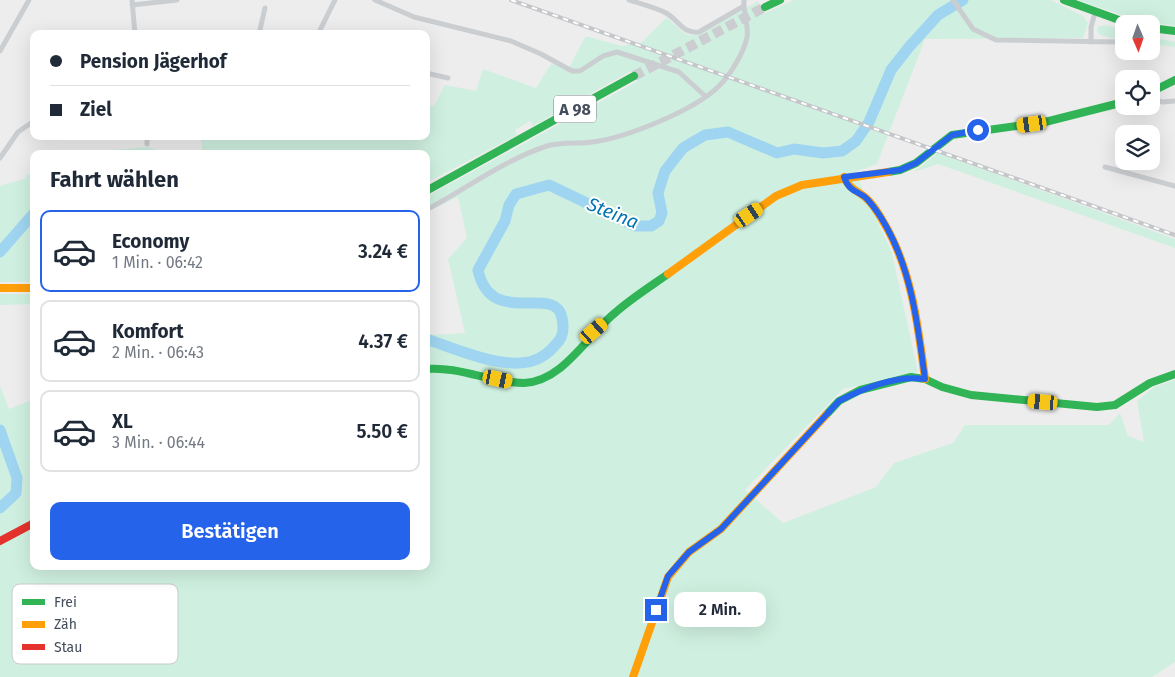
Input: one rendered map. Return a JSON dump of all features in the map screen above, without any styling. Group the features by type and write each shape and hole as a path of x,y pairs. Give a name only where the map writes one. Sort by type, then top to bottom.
{"main road":[{"path":"765,7 780,0"},
{"path":"1064,0 1115,19"},
{"path":"1160,29 1175,31"},
{"name":"A 98","path":"430,189 634,76"},
{"path":"1160,88 1175,80"},
{"path":"430,368 440,367 458,369 516,383 532,382 551,374 565,364 594,331 615,312 769,201 802,184 900,170 916,163 952,135 1045,122 1115,104"},
{"path":"844,177 849,188 867,199 886,226 902,260 917,321 925,379"},
{"path":"0,288 30,288"},
{"path":"632,677 668,576 689,552 721,529 839,401 860,390 911,377 925,379 942,387 971,395 1097,407 1115,405 1150,383 1175,374"},
{"path":"0,542 30,525"}],"street":[{"path":"0,50 29,0"},
{"path":"135,30 132,3 177,0"},
{"path":"322,30 335,0"},
{"path":"375,0 414,17 511,41 541,54 572,71 580,70 603,56 617,52 679,72 705,96"},
{"path":"430,208 548,146 593,142 626,135 694,104 718,88 727,77 743,49 748,26 744,3 698,32 691,33 684,30 667,14 629,0"},
{"path":"953,0 962,16 973,29 996,40 1115,42"},
{"path":"260,30 265,8"},
{"path":"1091,42 1091,27 1095,13"},
{"path":"430,74 448,78"},
{"path":"1160,101 1175,101"},
{"path":"0,158 18,132 30,124"},
{"path":"1105,167 1175,186"}],"green space":[{"path":"794,0 1051,0 1083,16 1088,23 1083,38 925,39 877,164 855,172 892,253 918,372 843,389 745,490 783,523 876,487 894,463 953,443 965,425 1109,425 1120,413 1128,436 1144,442 1137,401 1154,387 1175,380 1175,662 1152,677 0,677 0,386 9,409 30,401 30,570 430,570 430,332 431,335 465,333 448,259 467,238 458,197 430,210 430,195 638,81 631,71 533,126 530,121 515,130 517,135 430,181 430,150 202,150 201,140 430,140 430,106 434,106 445,85 476,91 483,69 536,88 551,64 569,67 586,36 622,46 642,42 666,18 684,32 698,35 758,1 761,15"},
{"path":"1078,0 1175,0 1175,26 1160,24 1160,15 1122,15"},
{"path":"1106,25 1115,28 1115,39 1100,35 1097,31 1098,26"},
{"path":"1160,39 1175,42 1175,47 1160,45"},
{"path":"148,147 157,150 111,150"},
{"path":"938,153 1175,239 1175,248 938,164 914,172"},
{"path":"30,174 30,282 0,282 0,186 27,178 25,176"},
{"path":"0,294 30,294 30,304 0,305"}],"waterway":[{"name":"Steina","path":"430,340 485,359 517,363 531,361 543,356 560,340 563,324 560,312 553,306 543,303 506,302 494,297 484,287 478,270 505,221 509,205 516,194 549,185 635,226 651,226 659,221 662,213 658,193 665,171 683,148 705,135 728,132 777,153 794,149 823,153 842,151 856,141 869,122 891,70 909,47 938,15 963,0"},
{"name":"Steina","path":"0,252 30,218"},
{"name":"Steina","path":"0,430 17,478 16,493 0,508"}],"tunnel":[{"path":"634,76 765,7"}],"railway":[{"path":"511,0 1175,235"}],"traffic: fast":[{"path":"765,7 780,0"},
{"path":"1064,0 1115,19"},
{"path":"1160,29 1175,31"},
{"path":"430,189 634,76"},
{"path":"1160,88 1175,80"},
{"path":"888,172 900,170 916,163 952,135 1045,122 1115,104"},
{"path":"430,369 451,370 512,382 524,383 538,380 551,374 563,365 616,312 668,274"},
{"path":"826,415 839,401 860,390 911,377 925,379 942,387 971,395 1097,407 1115,405 1150,383 1175,374"}],"traffic: slow":[{"path":"668,274 776,196 802,185 888,172"},
{"path":"844,177 851,187 866,198 876,209 894,241 912,299 925,379"},
{"path":"0,288 30,288"},
{"path":"633,677 668,577 689,552 721,529 826,415"}],"traffic: jam":[{"path":"0,541 30,525"}],"route":[{"path":"656,610 668,576 689,552 721,529 839,401 860,390 911,377 925,379 917,321 902,260 886,226 867,199 849,188 844,177 900,170 916,163 943,140 952,135 978,130"}]}
